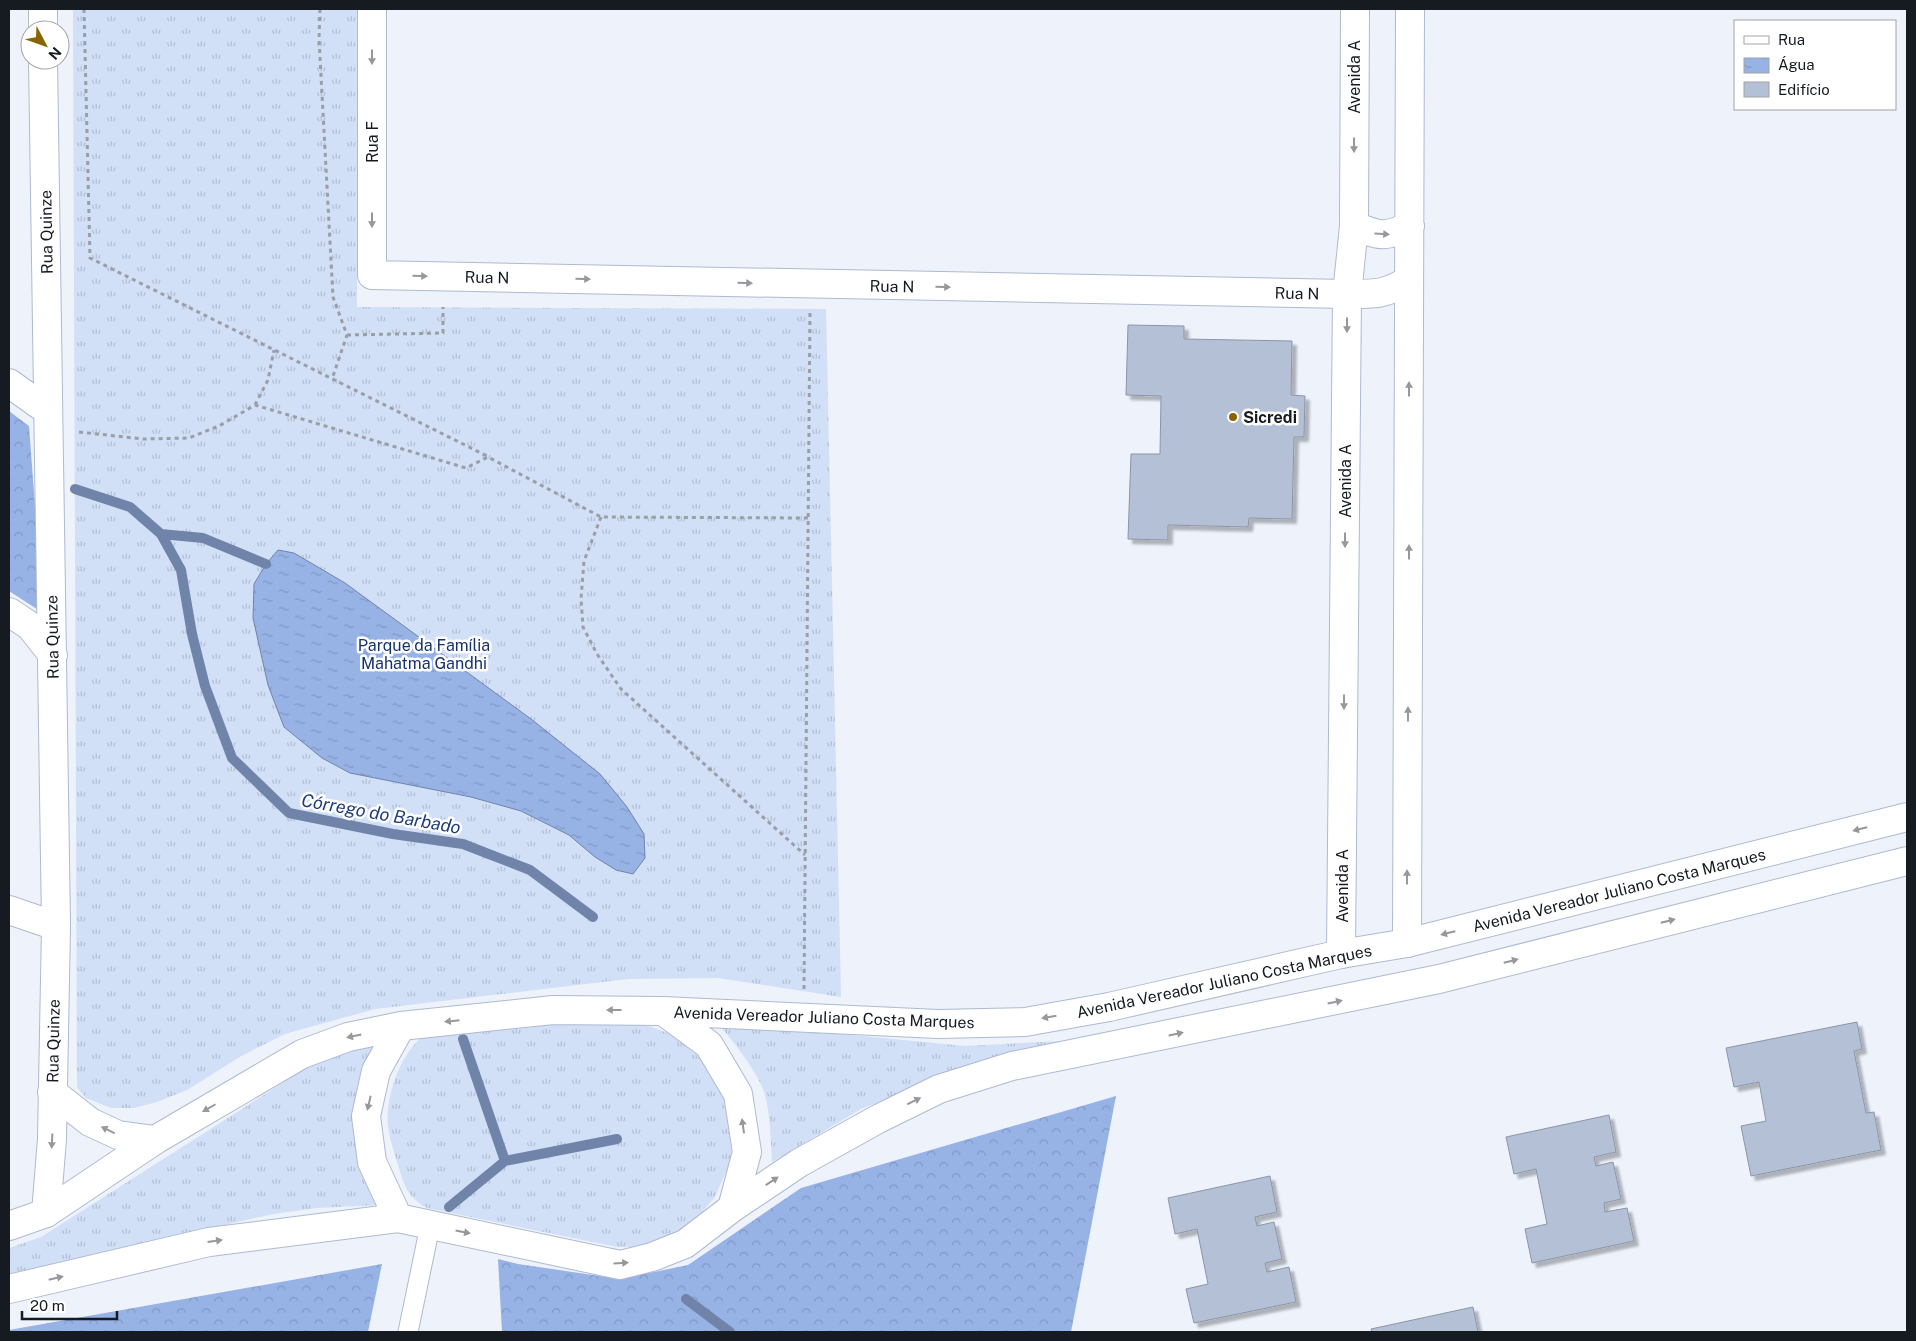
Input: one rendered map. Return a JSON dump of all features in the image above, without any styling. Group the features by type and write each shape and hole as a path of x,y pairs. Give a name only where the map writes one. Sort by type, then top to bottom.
{"street":[{"name":"Rua F","path":"372,9 372,275"},
{"name":"Avenida A","path":"1341,954 1347,294 1354,226 1355,9"},
{"path":"1407,943 1410,9"},
{"name":"Rua Quinze","path":"44,70 56,926 52,1139 46,1213"},
{"path":"1354,226 1381,236 1393,234 1410,226"},
{"name":"Rua N","path":"372,275 1347,294 1375,294 1390,291 1410,280"},
{"path":"9,383 48,411"},
{"path":"9,612 30,626 53,655"},
{"name":"Avenida Vereador Juliano Costa Marques","path":"9,1226 46,1213 155,1140 302,1054 348,1037 401,1026 553,1010 663,1011 938,1024 1025,1022 1109,1008 1341,954 1407,943 1907,817"},
{"path":"9,1289 209,1242 398,1218 620,1265 652,1257 685,1244 732,1208 799,1163 878,1119 939,1089 1012,1066 1128,1044 1439,979 1907,861"},
{"path":"9,910 56,926"},
{"path":"663,1011 709,1045 738,1094 747,1152 732,1208"},
{"path":"398,1218 372,1162 366,1116 376,1071 401,1026"},
{"path":"52,1092 90,1122 118,1135 155,1140"}],"lane":[{"path":"408,1332 430,1226"}],"path":[{"path":"84,9 90,258 488,457 601,517 809,518"},
{"path":"320,9 319,39 333,297 346,335 332,379"},
{"path":"346,335 443,333 442,276"},
{"path":"804,1017 811,284"},
{"path":"48,411 75,432 143,439 189,438 219,426 255,405 268,380 274,350"},
{"path":"255,405 466,468 488,457"},
{"path":"601,517 584,561 581,599 583,627 597,654 621,689 805,855"}],"green space":[{"name":"Parque da Família Mahatma Gandhi","path":"73,9 357,9 357,307 826,309 841,997 718,978 628,979 375,1009 285,1034 243,1055 187,1090 157,1102 134,1108 111,1108 86,1098 77,1087"},
{"path":"9,411 29,426 43,613 9,591"},
{"path":"593,1020 636,1021 675,1036 700,1058 718,1079 727,1100 733,1141 729,1165 715,1197 692,1224 669,1240 644,1247 617,1247 427,1208 410,1195 392,1146 388,1127 389,1102 401,1065 407,1054 423,1036"},
{"path":"717,1022 965,1046 1080,1040 960,1068 861,1109 772,1162 769,1115 763,1089 748,1062"},
{"path":"378,1044 378,1205 317,1208 273,1214 9,1274 9,1248 41,1237 322,1058 352,1047"},
{"path":"1116,1096 1071,1332 502,1332 498,1259 518,1264 620,1279 688,1265 801,1188"},
{"path":"382,1264 368,1332 9,1332 9,1330"}],"water":[{"path":"278,550 294,553 345,583 531,719 600,774 627,807 644,834 645,858 633,874 616,870 595,857 569,835 521,811 471,797 350,773 322,758 284,727 268,685 253,618 254,584 266,564"}],"building":[{"name":"Sicredi","path":"1128,325 1184,326 1184,339 1292,341 1291,395 1305,396 1304,437 1294,437 1292,519 1249,518 1248,527 1168,525 1168,540 1128,539 1131,454 1160,454 1161,396 1126,395"},
{"path":"1857,1022 1862,1049 1854,1051 1866,1113 1874,1112 1881,1150 1751,1176 1741,1126 1766,1121 1759,1082 1734,1087 1726,1048"},
{"path":"1609,1115 1616,1152 1594,1157 1596,1166 1613,1162 1621,1199 1604,1203 1605,1212 1627,1208 1634,1241 1532,1263 1525,1229 1547,1224 1536,1169 1514,1174 1506,1137"},
{"path":"1270,1176 1277,1212 1255,1217 1257,1226 1274,1222 1282,1259 1265,1263 1267,1272 1289,1267 1296,1302 1194,1323 1186,1289 1208,1284 1197,1229 1175,1234 1168,1198"},
{"path":"1473,1307 1478,1332 1372,1332 1371,1329"}],"waterway":[{"name":"Córrego do Barbado","path":"75,489 130,507 161,534 181,570 192,634 205,686 232,758 289,813 393,834 463,844 530,870 593,917"},
{"path":"161,534 203,538 266,564"},
{"path":"449,1207 505,1161 463,1039"},
{"path":"505,1161 617,1139"},
{"name":"Córrego do Barbado","path":"686,1299 730,1332"}],"place":[{"name":"Sicredi","path":"1233,417"}]}
